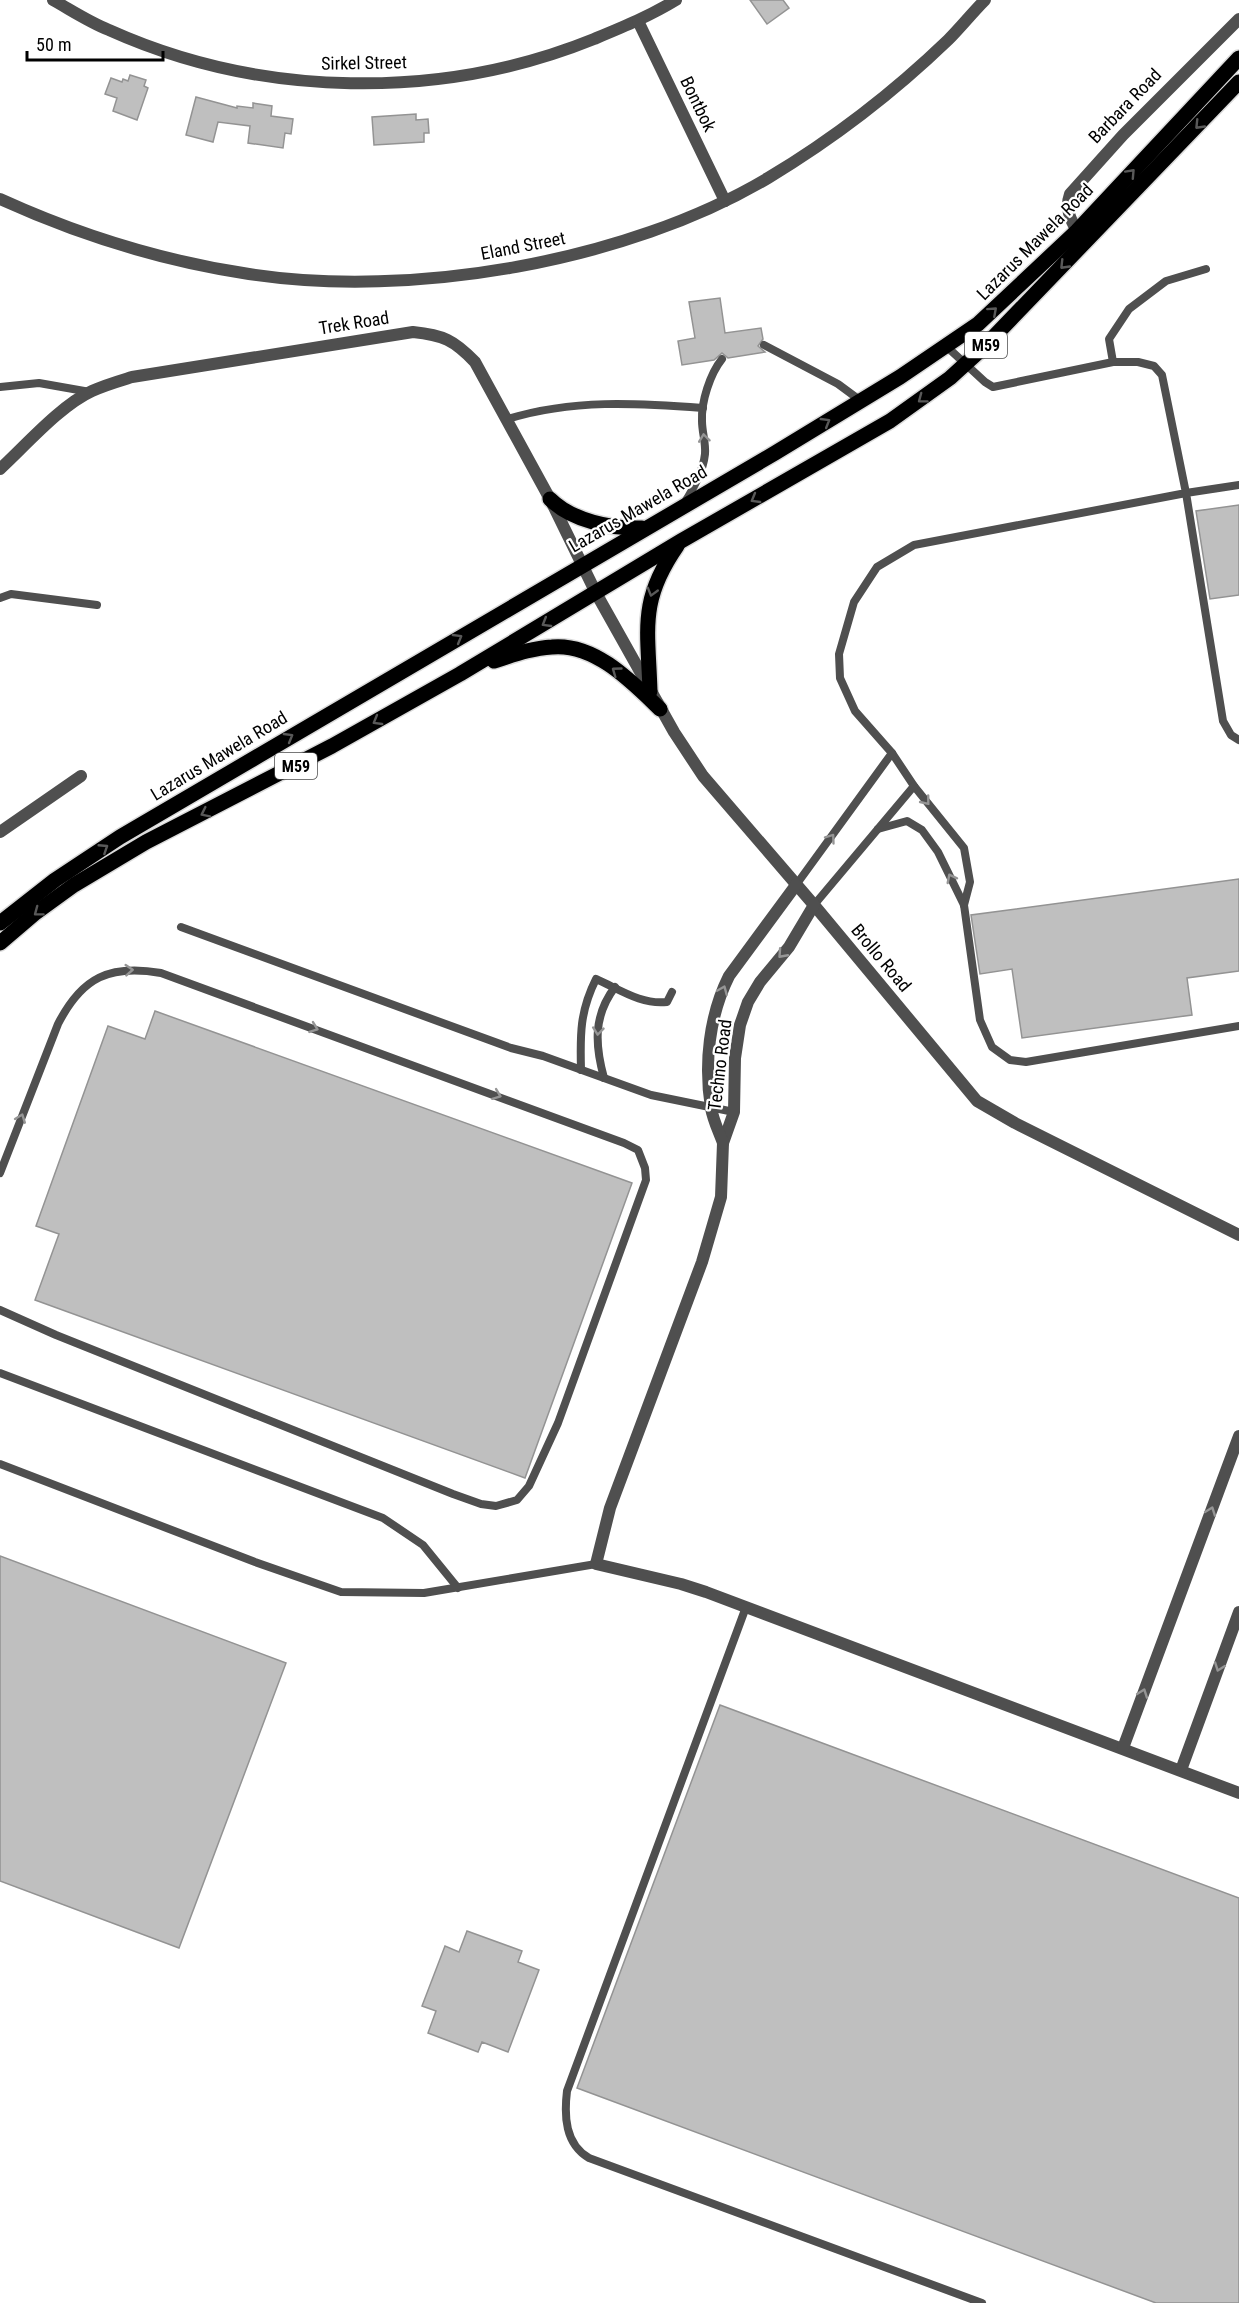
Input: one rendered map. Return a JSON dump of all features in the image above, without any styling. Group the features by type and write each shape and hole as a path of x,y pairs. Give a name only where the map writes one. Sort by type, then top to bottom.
{"main road":[{"name":"Lazarus Mawela Road","path":"0,923 55,880 120,837 861,401 946,346 994,310 1077,231 1239,58"},
{"name":"Lazarus Mawela Road","path":"681,541 890,421 942,384 1006,326 1239,82"},
{"path":"550,499 559,508 601,523 628,528 644,528"},
{"name":"M59","path":"0,943 34,914 74,885 146,842 332,746 460,674 681,541"},
{"path":"650,691 648,606 663,566 681,541"},
{"path":"460,674 525,651 564,646 578,649 611,667 660,709"}],"street":[{"name":"Sirkel Street","path":"53,0 108,30 188,59 252,74 327,83 397,82 476,73 565,51 638,21 676,0"},
{"name":"Eland Street","path":"0,199 100,239 175,260 248,274 347,281 444,277 519,267 613,244 673,224 725,201 801,158 880,101 951,38 985,0"},
{"name":"Barbara Road","path":"1077,231 1069,216 1070,194 1138,120 1239,19"},
{"name":"Bontbok","path":"638,21 725,201"},
{"name":"Trek Road","path":"0,469 55,418 90,392 132,377 413,332 447,337 461,347 475,362 550,499 596,593"},
{"name":"Brollo Road","path":"596,593 660,709 703,776 983,1106 1239,1235"},
{"path":"0,832 81,776"},
{"name":"Techno Road","path":"723,1143 711,1109 709,1049 713,1019 721,992 745,954 796,885"},
{"name":"Techno Road","path":"723,1143 734,1112 737,1043 748,1002 771,967 789,947 814,905"},
{"path":"723,1143 722,1197 712,1232 610,1508 596,1564 681,1584 746,1607 1239,1793"},
{"path":"1123,1748 1239,1436"},
{"path":"1181,1770 1239,1612"}],"lane":[{"path":"1113,362 1109,339 1129,309 1166,280 1206,268"},
{"path":"764,345 838,384 861,401"},
{"path":"946,346 993,387 1113,362 1138,362 1154,366 1162,375 1186,493 1223,721 1231,735 1239,741"},
{"path":"683,505 703,465 705,447 703,408 712,377 722,359"},
{"path":"0,387 39,383 90,392"},
{"path":"508,419 544,408 594,403 703,408"},
{"path":"964,905 970,882 964,848 914,786 892,753 855,711 840,678 839,654 854,602 877,567 914,545 1239,485"},
{"path":"0,598 10,594 97,605"},
{"path":"796,885 892,753"},
{"path":"814,905 914,786"},
{"path":"878,829 907,821 922,830 938,852 964,905 980,1020 992,1047 1010,1060 1026,1062 1239,1026"},
{"path":"181,927 510,1048 543,1056 651,1095 734,1112"},
{"path":"0,1173 58,1024 70,1002 81,991 104,976 130,969 161,973 624,1143 638,1150 645,1168 646,1180 558,1423 529,1486 517,1500 507,1504 496,1506 481,1504 453,1494 56,1335 0,1310"},
{"path":"581,1070 581,1022 584,1005 596,979 653,1004 667,1002 672,992"},
{"path":"604,1078 598,1056 596,1033 603,1005 615,987"},
{"path":"0,1372 383,1518 423,1545 458,1588"},
{"path":"0,1464 255,1562 341,1592 424,1593 596,1564"},
{"path":"746,1607 567,2091 568,2131 575,2146 589,2158 982,2303"}],"building":[{"path":"750,0 783,0 789,8 767,24"},
{"path":"130,75 146,80 144,86 148,88 137,120 113,111 117,98 105,94 111,78 122,82 123,79 128,81"},
{"path":"196,97 237,108 237,106 253,108 253,103 272,106 271,116 293,119 291,134 285,133 283,148 248,143 250,126 218,122 213,142 186,135"},
{"path":"416,114 416,120 428,119 429,133 424,133 424,142 374,145 372,117"},
{"path":"720,298 725,333 761,328 763,339 758,346 765,352 728,358 722,353 714,360 682,365 678,341 695,338 689,302"},
{"path":"1239,505 1239,595 1210,599 1196,511"},
{"path":"1239,879 1239,971 1187,978 1192,1015 1022,1038 1012,969 980,974 971,915"},
{"path":"155,1011 632,1183 525,1478 35,1300 59,1234 36,1226 108,1026 145,1039"},
{"path":"0,1556 286,1663 179,1948 0,1881"},
{"path":"720,1705 1239,1898 1239,2303 1156,2303 577,2088"},
{"path":"467,1931 522,1951 518,1962 539,1970 508,2052 482,2042 478,2052 428,2033 436,2011 422,2006 445,1946 459,1952"}]}
